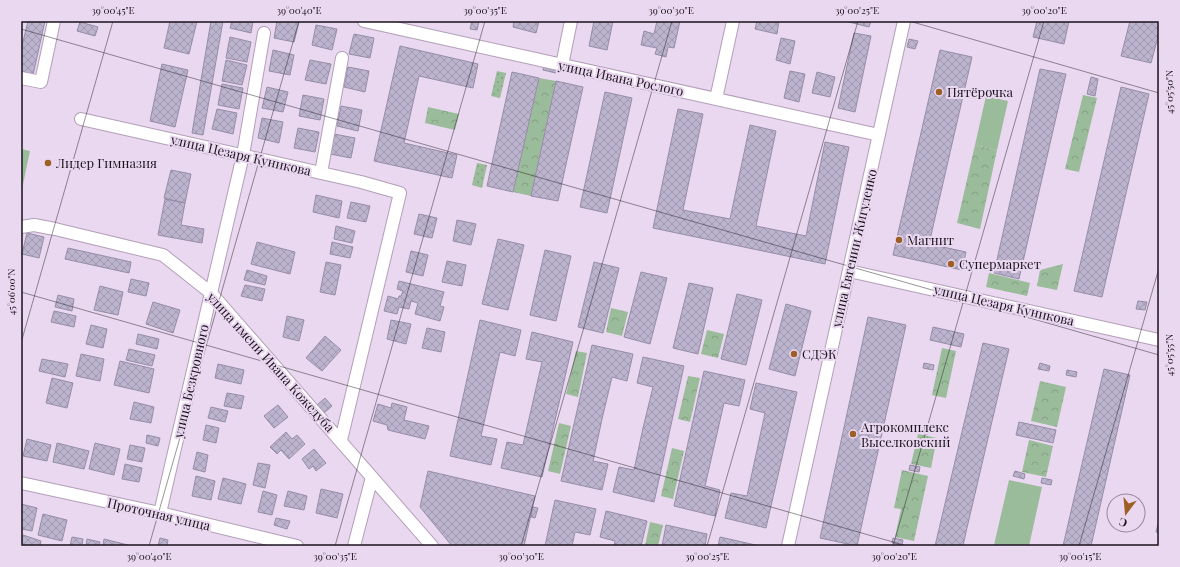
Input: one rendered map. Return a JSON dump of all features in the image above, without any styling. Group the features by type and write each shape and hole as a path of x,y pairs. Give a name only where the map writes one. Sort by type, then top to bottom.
{"street":[{"path":"21,78 41,82 54,21"},
{"name":"улица Ивана Рослого","path":"364,21 395,24 562,65 879,135"},
{"path":"562,65 571,21"},
{"path":"716,99 734,21"},
{"name":"улица Евгении Жигуленко","path":"788,546 904,21"},
{"name":"улица Безкровного","path":"160,513 243,156 264,33"},
{"path":"321,173 342,58"},
{"name":"улица Цезаря Куникова","path":"81,119 361,182 400,193"},
{"name":"улица имени Ивана Кожедуба","path":"340,440 400,193"},
{"name":"улица имени Ивана Кожедуба","path":"21,227 34,225 55,229 163,255 211,293 432,546"},
{"name":"улица Цезаря Куникова","path":"849,271 1159,340"},
{"path":"354,546 372,477"},
{"name":"Проточная улица","path":"21,483 160,513 297,546"}],"green space":[{"path":"497,71 506,73 500,98 491,96"},
{"path":"539,78 556,81 531,196 513,192"},
{"path":"1083,95 1097,98 1079,172 1065,169"},
{"path":"986,96 1008,101 997,150 975,145"},
{"path":"428,107 459,114 455,130 425,123"},
{"path":"975,145 997,150 980,229 957,223"},
{"path":"21,149 30,151 21,194"},
{"path":"477,163 487,165 482,188 472,185"},
{"path":"1063,264 1057,290 1037,286 1040,270"},
{"path":"989,273 1030,283 1027,296 986,287"},
{"path":"611,308 628,312 622,336 606,332"},
{"path":"707,330 724,334 718,358 701,354"},
{"path":"942,348 956,351 946,398 932,395"},
{"path":"576,351 587,353 578,397 566,394"},
{"path":"688,376 700,378 690,422 678,419"},
{"path":"1040,381 1066,387 1057,427 1031,421"},
{"path":"559,423 571,426 560,474 548,471"},
{"path":"918,434 937,438 931,468 911,464"},
{"path":"1029,440 1053,446 1046,477 1022,472"},
{"path":"672,448 684,451 673,499 661,496"},
{"path":"902,470 928,476 914,541 895,537 901,509 894,508"},
{"path":"1009,480 1042,487 1029,546 994,545"},
{"path":"650,522 663,525 658,546 645,546"}],"building":[{"path":"28,21 45,21 33,75 21,72 21,50"},
{"path":"170,21 197,21 189,54 164,48"},
{"path":"211,21 223,21 203,135 192,133"},
{"path":"232,21 253,21 251,33 230,28"},
{"path":"277,21 299,22 294,42 274,38"},
{"path":"472,21 479,21 477,30 470,29"},
{"path":"514,21 539,21 536,33 513,27"},
{"path":"594,21 613,21 607,50 589,46"},
{"path":"657,21 680,21 674,48 668,47 666,57 655,54 657,48 641,45 644,31 654,34"},
{"path":"757,21 779,21 777,34 755,29"},
{"path":"845,21 871,21 869,27"},
{"path":"1037,21 1069,21 1064,44 1033,37"},
{"path":"1130,21 1159,21 1159,33 1151,63 1121,56"},
{"path":"80,22 98,27 95,36 77,31"},
{"path":"316,25 337,29 332,50 312,45"},
{"path":"854,33 871,36 855,112 838,108"},
{"path":"354,34 374,38 370,58 349,54"},
{"path":"230,37 251,42 247,62 226,58"},
{"path":"781,38 795,41 790,64 776,60"},
{"path":"909,39 918,41 915,49 907,47"},
{"path":"400,46 478,64 473,88 419,76 404,143 457,155 452,178 374,161"},
{"path":"273,50 294,55 290,75 269,71"},
{"path":"940,50 972,57 929,244 966,252 962,270 893,255"},
{"path":"226,60 247,65 242,85 222,81"},
{"path":"310,60 331,64 326,84 305,80"},
{"path":"162,64 188,70 175,127 150,121"},
{"path":"544,64 557,67 556,73 543,70"},
{"path":"348,67 369,71 365,92 344,87"},
{"path":"1040,69 1066,74 1019,279 994,273"},
{"path":"790,71 805,74 799,102 784,98"},
{"path":"512,72 539,78 513,192 487,186"},
{"path":"817,72 835,77 830,97 812,93"},
{"path":"1091,77 1098,79 1095,96 1087,94"},
{"path":"556,81 583,87 558,201 531,196"},
{"path":"222,84 243,88 239,109 218,105"},
{"path":"267,87 288,92 283,112 262,108"},
{"path":"1121,87 1149,94 1102,297 1074,291"},
{"path":"605,92 632,98 607,213 580,207"},
{"path":"303,95 324,99 320,120 299,116"},
{"path":"341,106 362,110 358,131 337,126"},
{"path":"217,109 237,113 233,134 212,129"},
{"path":"678,109 703,114 683,210 730,219 750,125 776,131 756,226 806,236 825,142 849,147 825,264 653,228"},
{"path":"262,118 283,122 279,143 258,138"},
{"path":"298,128 319,132 315,152 294,148"},
{"path":"334,134 355,138 351,158 330,154"},
{"path":"171,170 191,174 185,203 164,198"},
{"path":"316,195 342,201 339,218 313,212"},
{"path":"165,199 185,203 181,225 204,229 202,243 158,235"},
{"path":"351,202 370,206 366,222 347,218"},
{"path":"419,214 437,218 432,238 414,234"},
{"path":"457,220 476,224 471,245 453,241"},
{"path":"336,226 355,231 352,243 334,239"},
{"path":"27,233 44,237 39,258 22,254"},
{"path":"498,239 524,245 508,310 482,304"},
{"path":"257,242 295,252 290,274 251,264"},
{"path":"332,242 353,247 350,258 330,254"},
{"path":"68,248 131,262 129,273 65,259"},
{"path":"545,250 571,256 556,321 530,315"},
{"path":"411,251 428,255 423,276 406,272"},
{"path":"447,261 466,265 462,286 442,282"},
{"path":"326,262 341,265 335,295 320,292"},
{"path":"594,262 619,268 603,333 578,327"},
{"path":"247,270 267,276 265,285 244,280"},
{"path":"641,272 667,278 650,344 624,337"},
{"path":"131,279 149,283 146,296 128,292"},
{"path":"399,281 444,292 440,306 444,307 440,321 415,314 418,303 411,301 409,309 399,307 397,314 384,311 388,296 398,299 399,296 401,296 403,291 397,289"},
{"path":"689,283 713,288 698,354 673,348"},
{"path":"245,285 265,289 262,301 241,296"},
{"path":"100,286 123,292 118,315 94,310"},
{"path":"737,294 762,300 746,365 721,359"},
{"path":"58,295 74,299 72,311 55,307"},
{"path":"1138,301 1147,302 1145,310 1136,309"},
{"path":"153,302 180,310 173,333 146,324"},
{"path":"786,304 811,311 795,376 769,369"},
{"path":"54,311 76,316 74,327 51,322"},
{"path":"287,316 304,320 299,341 283,337"},
{"path":"868,317 906,325 857,546 820,538"},
{"path":"391,320 411,324 406,344 387,339"},
{"path":"480,320 521,330 515,356 500,352 481,436 497,439 491,465 450,456"},
{"path":"91,325 107,329 103,348 86,344"},
{"path":"933,327 964,334 961,347 930,340"},
{"path":"427,328 445,332 441,352 422,348"},
{"path":"532,332 573,342 542,477 501,468 507,442 523,445 542,362 526,359"},
{"path":"138,334 159,339 157,349 136,344"},
{"path":"325,336 341,350 322,371 306,358"},
{"path":"983,343 1009,349 963,546 935,546"},
{"path":"592,345 633,354 627,381 612,377 602,419 593,461 608,464 602,490 561,481"},
{"path":"129,349 155,355 152,366 126,360"},
{"path":"81,354 104,359 100,381 76,376"},
{"path":"643,357 684,366 654,502 613,492 619,467 634,470 653,387 637,383"},
{"path":"42,359 68,364 65,377 39,371"},
{"path":"120,361 154,369 149,393 114,385"},
{"path":"924,363 934,365 933,370 923,368"},
{"path":"1040,363 1050,366 1049,371 1038,369"},
{"path":"218,364 244,370 241,384 215,378"},
{"path":"1104,369 1130,375 1091,546 1063,546"},
{"path":"1067,370 1077,372 1076,377 1066,375"},
{"path":"704,371 745,380 739,406 724,403 705,486 720,490 715,516 674,506"},
{"path":"52,378 73,383 67,408 46,403"},
{"path":"756,383 797,392 766,528 725,518 731,493 747,496 765,413 750,409"},
{"path":"227,393 244,396 241,409 224,406"},
{"path":"325,398 332,406 324,413 317,405"},
{"path":"134,402 154,407 151,423 130,419"},
{"path":"392,403 407,407 404,420 429,426 425,439 388,430 387,425 373,421 378,404 391,408"},
{"path":"278,405 288,417 274,428 264,416"},
{"path":"211,407 228,411 225,422 208,418"},
{"path":"1019,422 1056,430 1053,443 1016,435"},
{"path":"206,425 219,428 216,443 203,440"},
{"path":"918,426 929,429 928,434 917,431"},
{"path":"286,432 292,439 297,435 305,444 289,459 281,450 277,454 270,447"},
{"path":"147,435 160,438 158,446 146,443"},
{"path":"27,439 51,445 47,461 23,456"},
{"path":"57,443 89,451 84,469 53,462"},
{"path":"95,443 120,449 114,475 89,469"},
{"path":"130,445 145,448 142,462 127,459"},
{"path":"314,449 326,463 316,471 313,466 309,469 302,459"},
{"path":"197,452 208,455 205,472 193,469"},
{"path":"258,463 270,465 265,488 253,485"},
{"path":"125,464 142,468 139,482 122,479"},
{"path":"910,465 920,467 919,472 909,470"},
{"path":"428,471 535,496 524,546 452,546 420,507"},
{"path":"1015,471 1025,474 1024,479 1013,476"},
{"path":"196,476 215,481 211,500 192,496"},
{"path":"223,478 246,484 241,504 218,499"},
{"path":"1042,478 1052,480 1051,485 1041,483"},
{"path":"321,489 343,494 337,518 316,513"},
{"path":"263,491 277,495 272,515 258,512"},
{"path":"288,491 307,496 304,510 284,506"},
{"path":"555,500 596,509 590,535 575,532 572,546 545,546"},
{"path":"21,504 37,508 32,531 21,529"},
{"path":"533,507 538,508 535,518 531,517"},
{"path":"606,511 647,521 641,546 614,546 615,541 600,537"},
{"path":"43,514 67,520 62,541 38,535"},
{"path":"276,518 290,521 287,529 274,525"},
{"path":"1159,520 1159,533 1156,532"},
{"path":"666,525 707,534 705,546 662,546"},
{"path":"23,535 41,541 40,546 21,546"},
{"path":"72,537 83,539 82,546 70,546"},
{"path":"720,537 760,546 718,546"},
{"path":"160,538 168,540 167,546 158,546"},
{"path":"893,538 903,540 902,545 892,543"},
{"path":"87,539 100,542 99,546 86,546"},
{"path":"104,539 128,545 128,546 103,546"}],"place":[{"name":"Пятёрочка","path":"939,92"},
{"name":"Лидер Гимназия","path":"48,163"},
{"name":"Магнит","path":"899,240"},
{"name":"Супермаркет","path":"951,264"},
{"name":"СДЭК","path":"794,354"},
{"name":"Агрокомплекс Выселковский","path":"853,434"}]}
